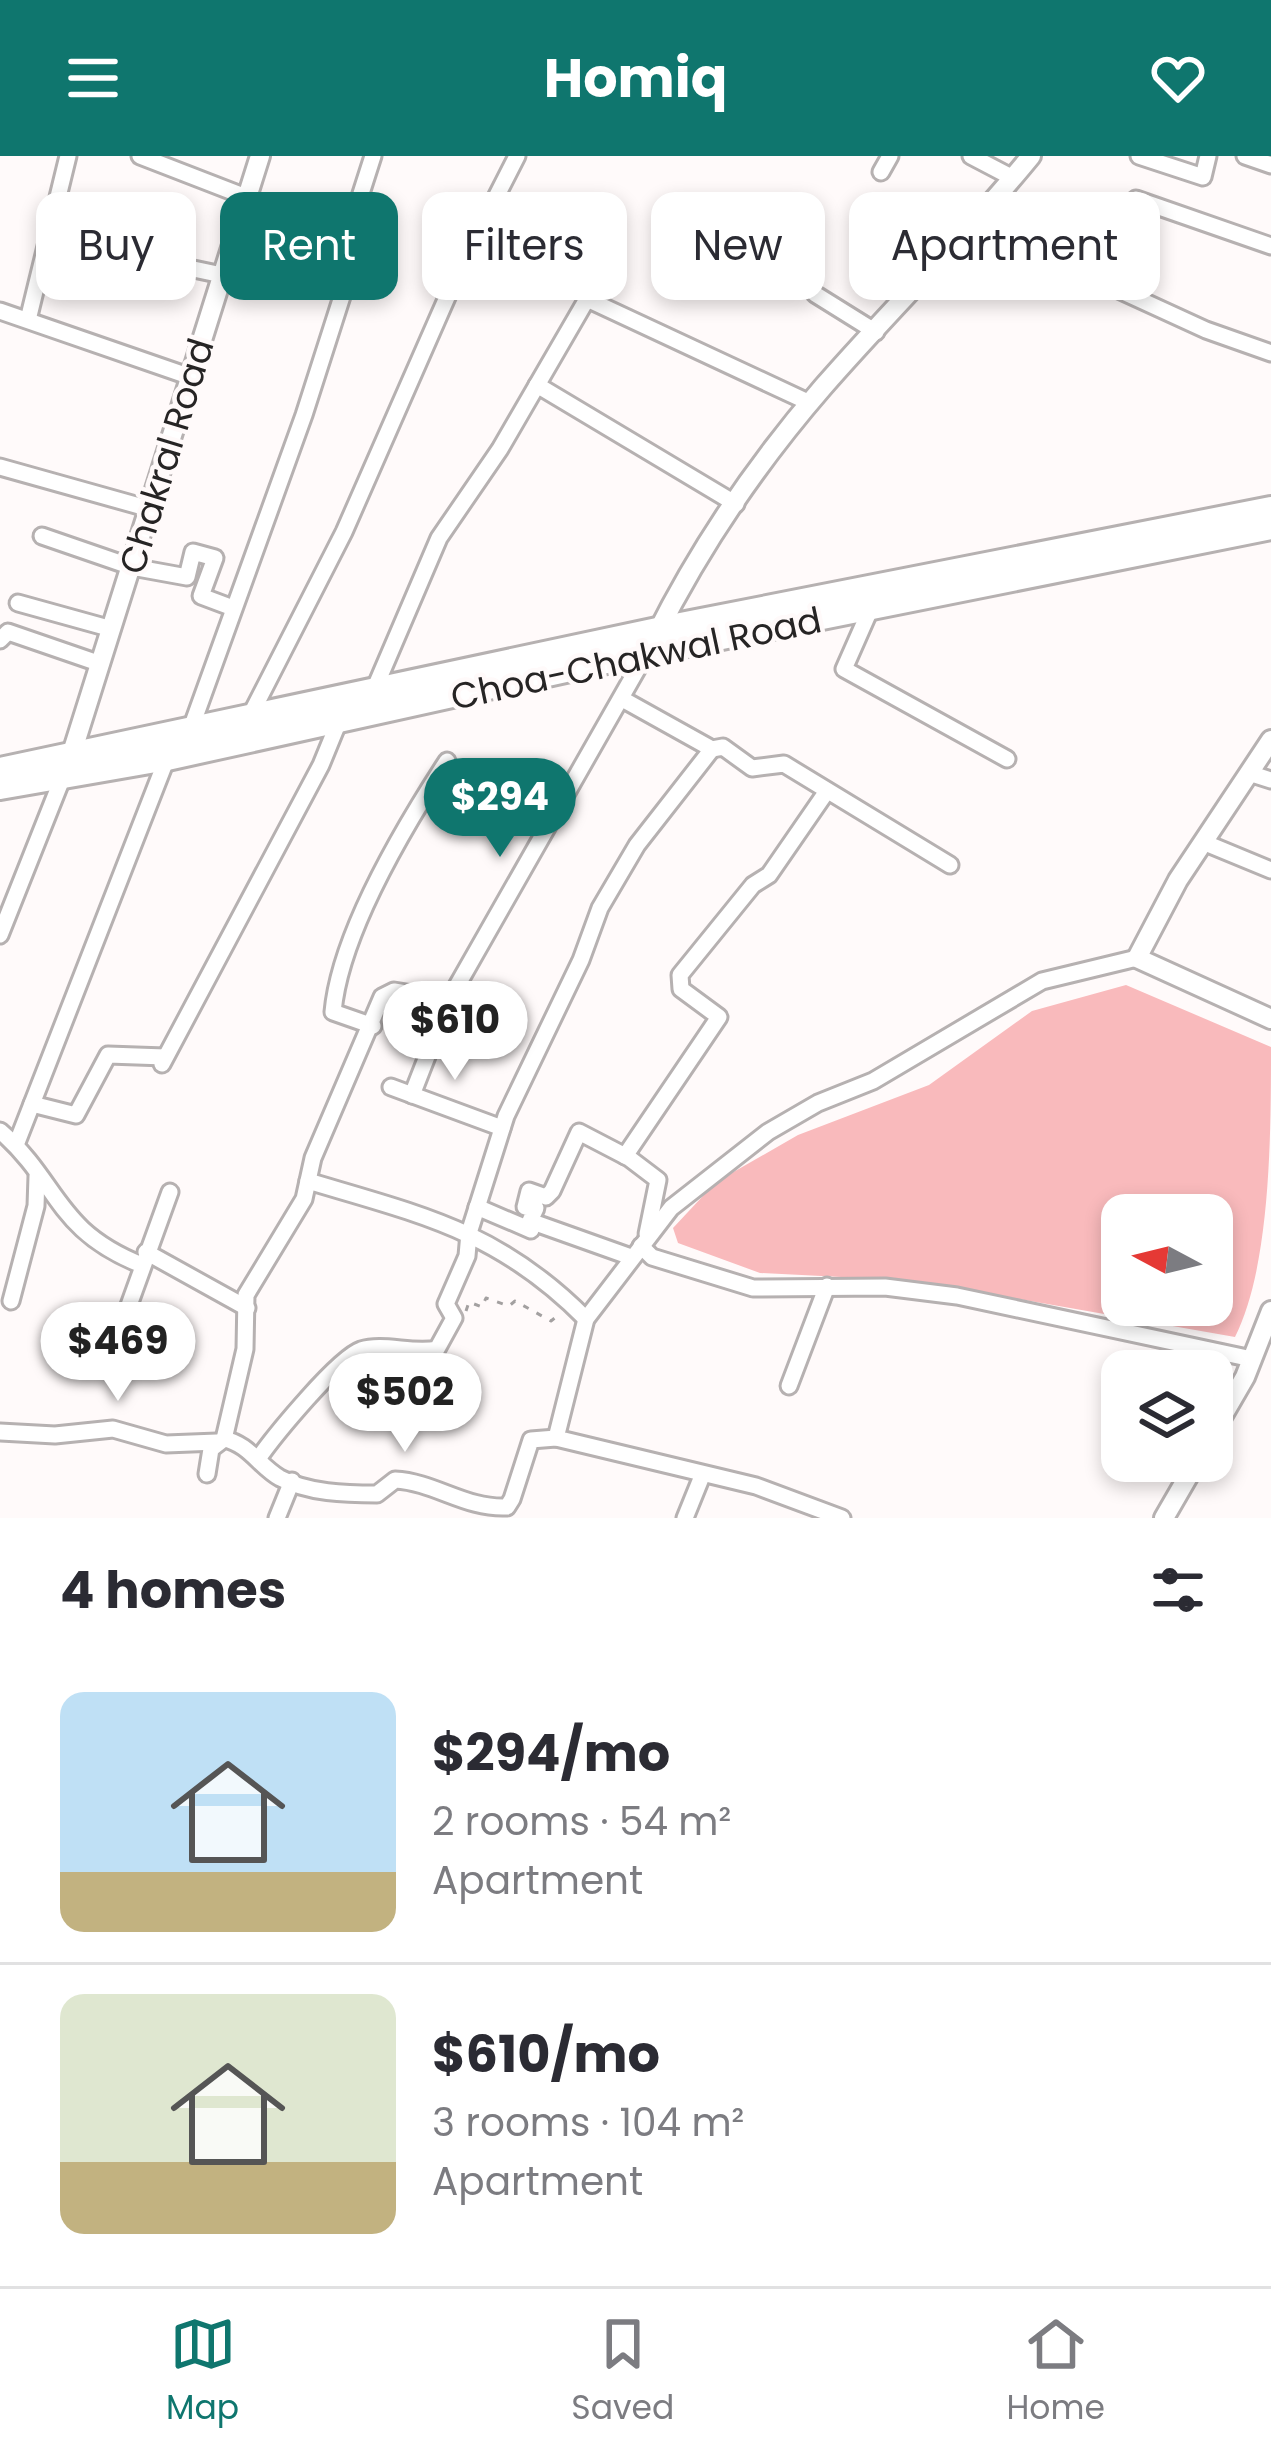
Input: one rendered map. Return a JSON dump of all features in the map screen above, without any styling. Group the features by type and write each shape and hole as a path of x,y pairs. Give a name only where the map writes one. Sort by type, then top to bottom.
{"highway":[{"path":"0,770 68,765 190,731 374,690 653,641 1271,509"},
{"name":"Choa-Chakwal Road","path":"0,787 68,765 167,758 339,721 653,641 870,610 1271,527"}],"street":[{"path":"28,320 68,156"},
{"path":"140,156 233,192"},
{"name":"Chakral Road","path":"248,192 260,156"},
{"path":"190,731 304,415 362,234 349,231 373,156"},
{"path":"249,718 344,532 459,270 518,156"},
{"path":"881,172 890,156"},
{"path":"970,156 1013,178"},
{"path":"1002,192 1030,156"},
{"path":"1139,156 1203,177 1208,156"},
{"path":"1245,156 1271,165"},
{"path":"1160,207 1271,246"},
{"name":"Chakral Road","path":"68,765 220,282"},
{"path":"374,690 439,538 587,299 810,403"},
{"path":"825,300 876,332"},
{"path":"412,1095 449,1000 624,700 679,588 810,403 906,300"},
{"path":"1141,300 1206,330 1271,352"},
{"path":"0,311 191,377"},
{"path":"537,385 736,505"},
{"path":"0,466 150,509"},
{"path":"42,536 132,568 187,577 193,552 215,558 201,596 232,608"},
{"path":"18,603 112,629"},
{"path":"870,610 844,669 1006,759"},
{"path":"0,640 8,632 35,637 101,664"},
{"path":"624,700 761,770 778,761 950,866"},
{"path":"32,1104 76,1115 108,1055 163,1060 339,721"},
{"path":"1137,958 1203,842 1271,740"},
{"path":"257,1459 333,1367 365,1348 415,1354 436,1349 454,1318 446,1304 467,1256 469,1233 502,1128 581,960 600,908 638,845 712,749"},
{"path":"16,1145 167,758"},
{"path":"374,1026 334,1012 344,953 362,907 447,761"},
{"path":"0,935 68,765"},
{"path":"1249,773 1271,780"},
{"path":"625,1156 719,1017 681,989 680,975 753,885 769,875 827,791"},
{"path":"1203,842 1271,870"},
{"path":"556,1438 586,1319 671,1208 768,1132 818,1103 873,1081 1042,981 1137,958 1271,1019"},
{"path":"207,1474 245,1349 247,1308 259,1266 287,1230 313,1158 387,993 449,1000"},
{"path":"391,1087 502,1128"},
{"path":"0,1131 16,1145 59,1209 95,1243 144,1258 247,1308"},
{"path":"533,1227 530,1221 536,1208 525,1207 529,1191 547,1196 552,1191 579,1132 658,1180 639,1246"},
{"path":"11,1301 36,1205 37,1176"},
{"path":"308,1181 442,1219 545,1277 586,1319"},
{"path":"124,1318 170,1192"},
{"path":"477,1207 533,1227 639,1246 652,1257 753,1288 827,1286 957,1296 1252,1359"},
{"path":"513,1258 533,1227"},
{"path":"789,1386 827,1286"},
{"path":"1233,1395 1271,1314"},
{"path":"0,1432 55,1435 112,1429 166,1444 220,1441 244,1446 292,1481 315,1489 377,1494 395,1480 418,1481 493,1513 512,1499 531,1440 556,1438 756,1486 842,1518"},
{"path":"686,1518 702,1476"},
{"path":"278,1518 292,1481"},
{"path":"1164,1518 1185,1482"}],"path":[{"path":"454,1318 463,1315 469,1302 482,1307 486,1298 509,1306 515,1300 551,1322 571,1304"}],"shaded area":[{"path":"1126,985 1271,1047 1262,1237 1256,1274 1235,1337 1172,1326 1233,1326 1233,1194 1101,1194 1101,1313 881,1279 760,1273 678,1243 673,1228 716,1182 798,1135 929,1085 1032,1011"}]}
